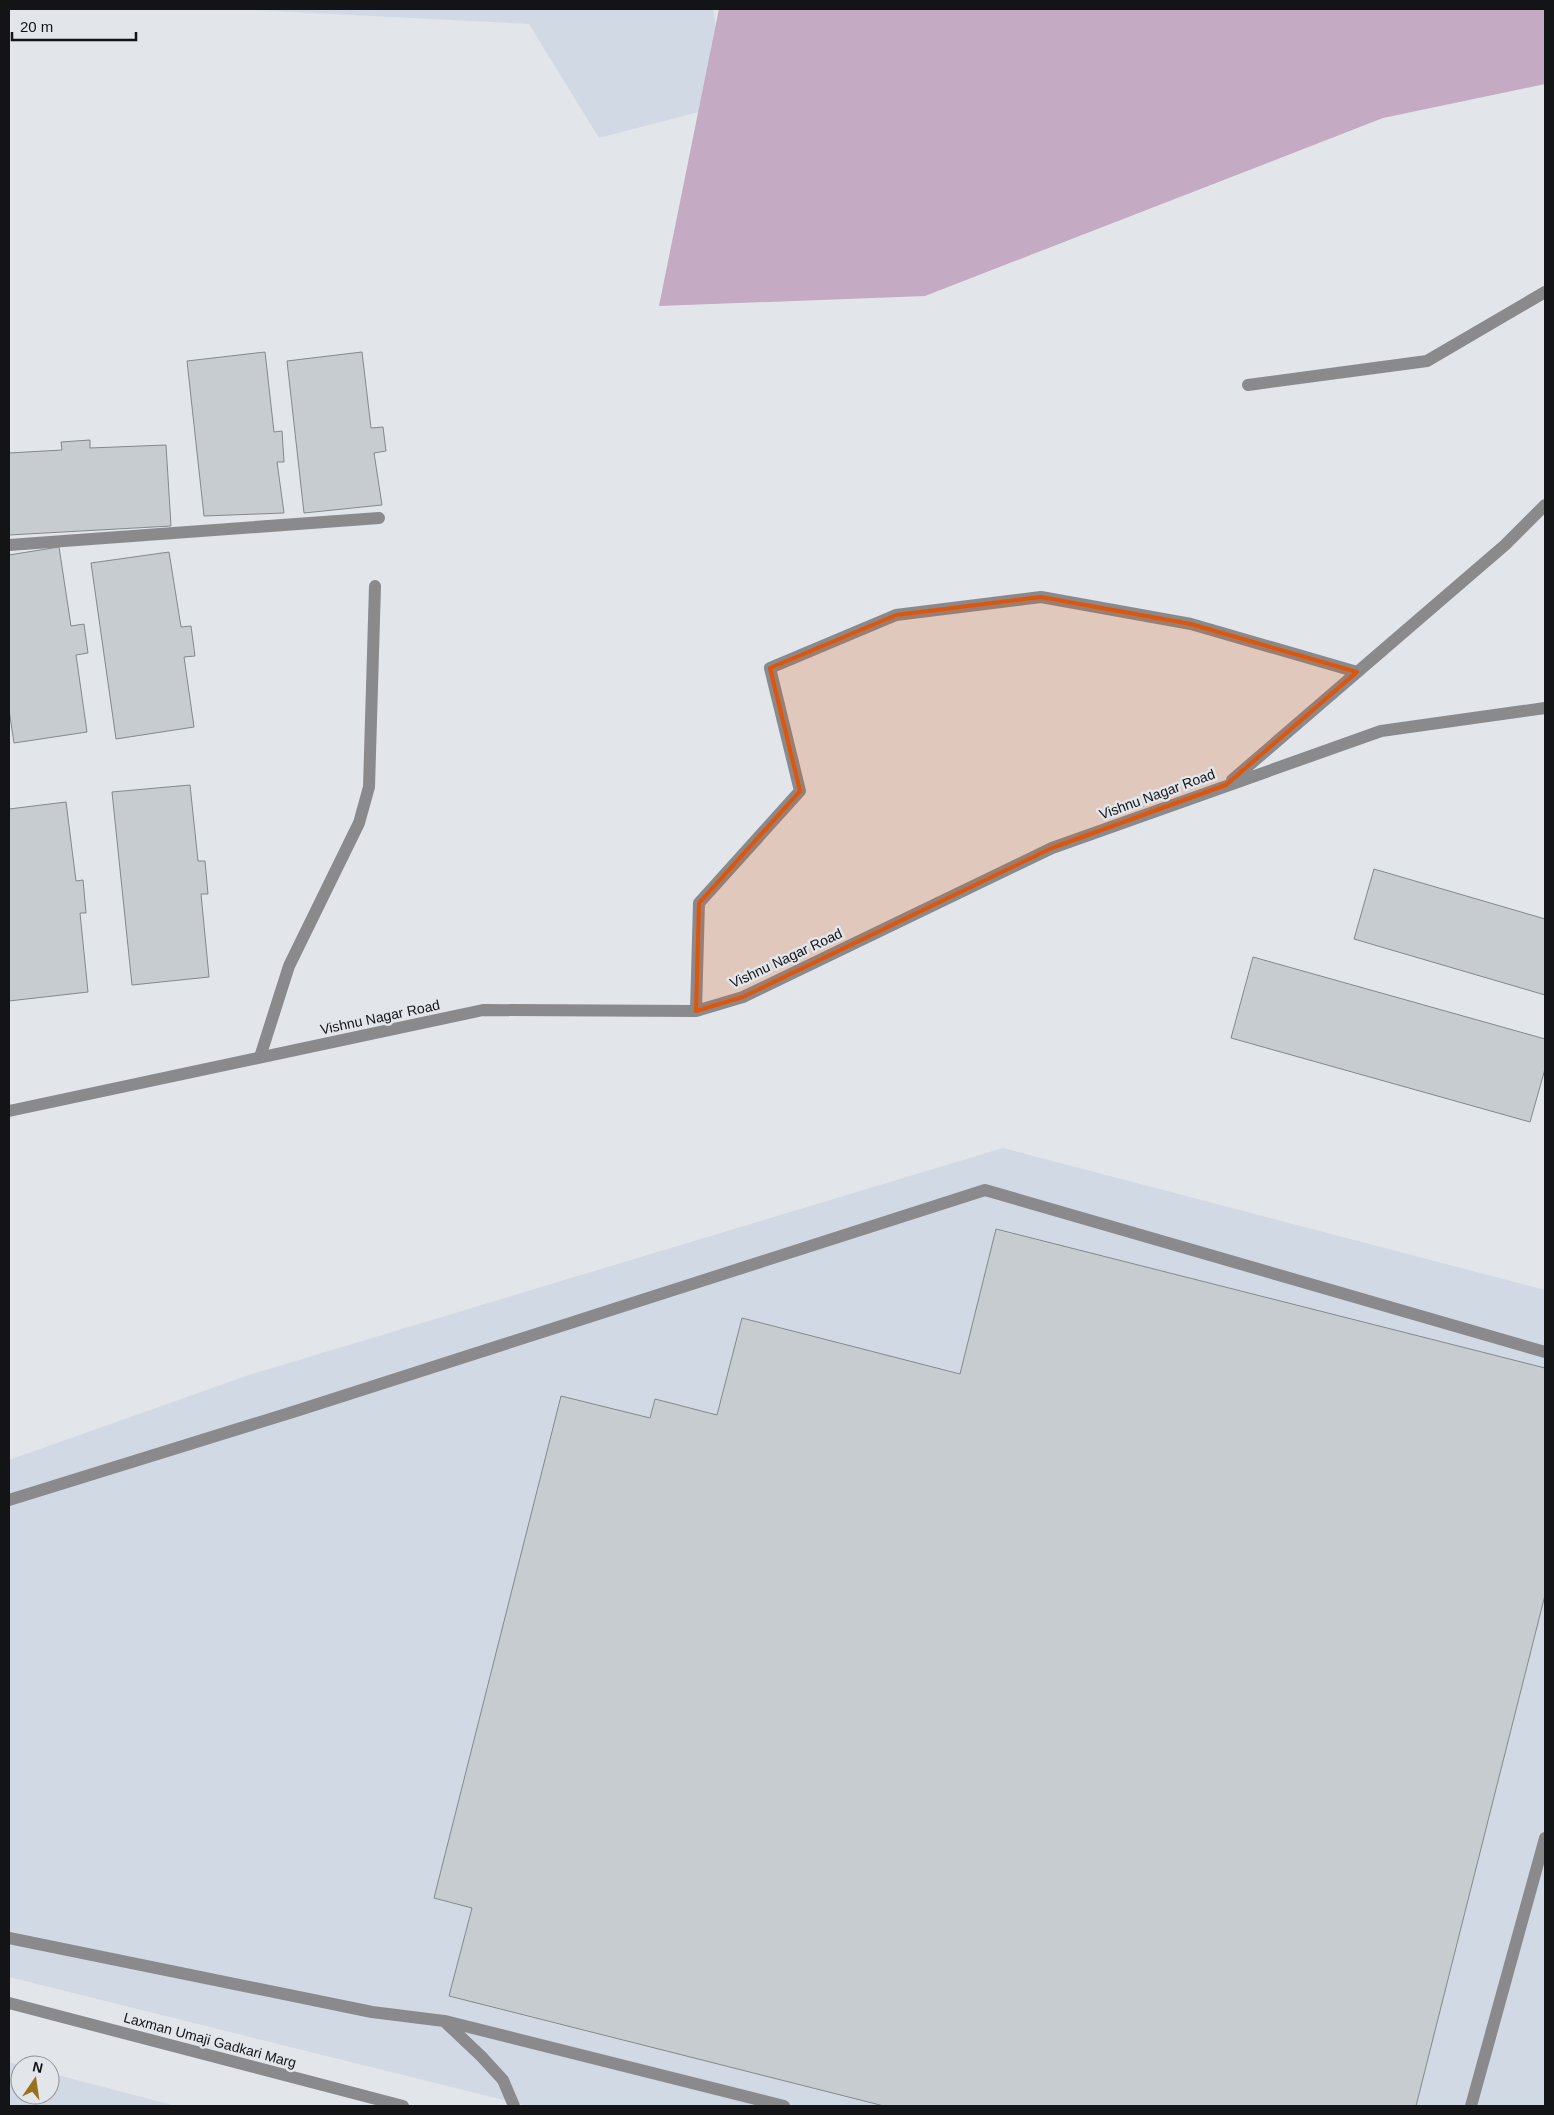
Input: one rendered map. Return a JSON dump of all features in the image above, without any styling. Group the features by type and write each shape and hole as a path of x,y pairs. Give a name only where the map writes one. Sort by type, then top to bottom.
{"street":[{"path":"1248,385 1427,361 1545,292"},
{"path":"1226,785 1505,545 1545,505"},
{"path":"9,545 379,518"},
{"path":"260,1057 289,966 359,823 369,787 375,586"},
{"path":"696,1011 699,903 800,791 770,668 896,614 1041,596 1191,624 1357,672"},
{"name":"Vishnu Nagar Road","path":"9,1111 483,1010 696,1011 742,997 1052,848 1226,785 1381,731 1545,708"},
{"path":"9,1500 305,1408 985,1190 1545,1352"},
{"path":"1471,2106 1545,1838"},
{"path":"9,1938 372,2012 444,2021 784,2106"},
{"name":"Laxman Umaji Gadkari Marg","path":"9,2003 403,2106"},
{"path":"444,2021 503,2080 514,2106"}],"highlighted area":[{"path":"1041,597 1191,624 1357,672 1226,785 1052,848 743,997 696,1011 699,903 800,791 770,668 896,615"}],"shaded area":[{"path":"234,9 713,9 729,104 599,138 529,24"},
{"path":"719,9 1545,9 1545,84 1383,118 925,296 659,306"},
{"path":"1003,1148 1545,1290 1545,2106 528,2106 9,1977 9,1460 249,1375"},
{"path":"9,2062 10,2105 60,2105 60,2076 176,2106 9,2106"}],"building":[{"path":"265,352 274,432 282,431 284,462 277,462 284,513 204,516 187,361"},
{"path":"362,352 371,428 383,427 386,451 374,453 382,505 304,513 287,361"},
{"path":"90,440 90,448 166,445 171,526 9,535 9,453 62,450 61,442"},
{"path":"59,547 71,626 84,624 88,653 76,655 87,732 14,743 9,710 9,555"},
{"path":"169,552 181,627 191,626 195,656 184,657 194,727 116,739 91,563"},
{"path":"190,785 198,861 205,861 208,894 201,894 209,977 132,985 112,792"},
{"path":"66,802 76,881 83,880 86,913 80,913 88,992 9,1001 9,809"},
{"path":"1374,869 1545,919 1545,995 1354,939"},
{"path":"1253,957 1545,1039 1545,1069 1530,1122 1231,1038"},
{"path":"996,1229 1545,1368 1545,1595 1416,2106 884,2106 449,1996 472,1908 434,1898 561,1396 650,1418 655,1399 717,1415 742,1318 960,1374"}]}
